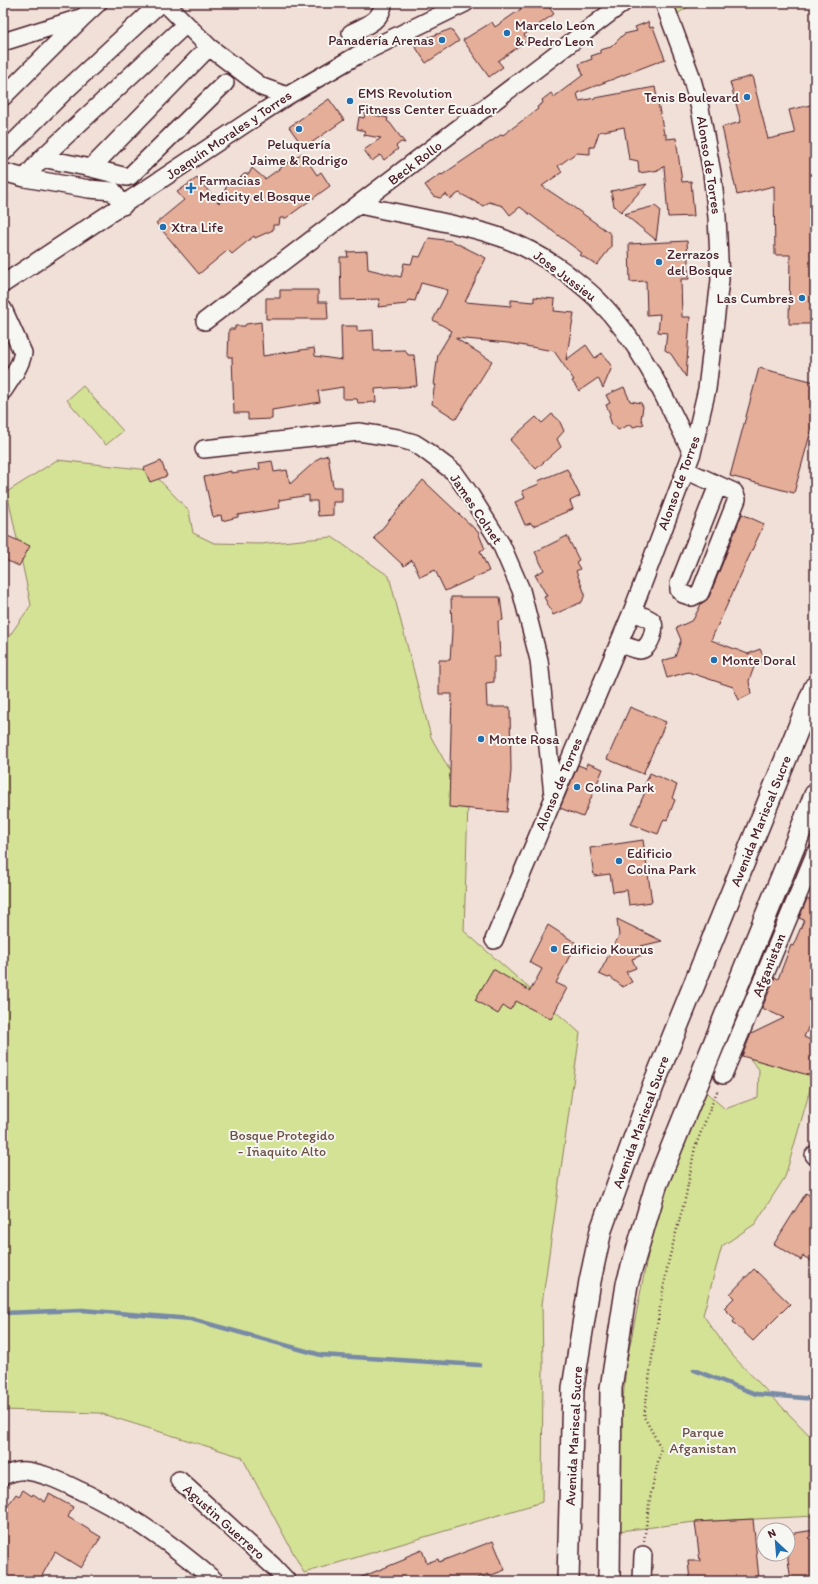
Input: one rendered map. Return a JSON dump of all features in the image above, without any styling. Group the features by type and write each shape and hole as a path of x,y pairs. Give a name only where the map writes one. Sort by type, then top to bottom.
{"main road":[{"name":"Avenida Mariscal Sucre","path":"568,1581 573,1388 590,1281 601,1230 653,1086 815,687"},
{"path":"609,1581 611,1388 627,1284 656,1186 815,795"}],"street":[{"path":"3,97 98,3"},
{"path":"351,33 373,22 383,9 383,3"},
{"name":"Beck Rollo","path":"205,321 623,3"},
{"name":"Alonso de Torres","path":"494,940 632,612 692,453 701,418 711,357 720,280 720,251 712,173 704,126 691,76 664,3"},
{"name":"Joaquín Morales y Torres","path":"3,284 287,96 356,56 462,4"},
{"path":"3,153 64,92 169,5 209,47 262,87 287,96"},
{"path":"3,42 84,17"},
{"path":"25,178 42,158 186,24"},
{"path":"92,168 209,47"},
{"path":"42,158 127,177 130,176 225,83"},
{"path":"3,172 25,178 89,189 113,191 123,206"},
{"name":"Jose Jussieu","path":"359,205 484,232 537,253 566,273 598,299 617,321 638,350 667,401 692,453"},
{"path":"3,309 23,353 19,366 3,392"},
{"name":"James Colnet","path":"204,449 359,432 397,438 414,443 454,472 501,544 520,590 539,660 554,797"},
{"path":"685,470 734,492 737,499 700,593 692,597 683,594 680,590 679,584 718,485"},
{"path":"619,643 639,650 648,646 654,628 653,624 651,620 632,612"},
{"name":"Afganistan","path":"723,1076 815,854"},
{"path":"3,1476 15,1471 26,1471 60,1481 105,1502 189,1558 215,1581"},
{"name":"Agustin Guerrero","path":"179,1480 273,1566 287,1581"},
{"path":"642,1581 643,1555"}],"path":[{"path":"643,1555 646,1520 661,1448 644,1417 655,1336 668,1263 686,1195 695,1147 723,1076"}],"green space":[{"path":"672,3 694,3 677,14"},
{"path":"83,386 123,431 106,445 67,400"},
{"name":"Bosque Protegido - Iñaquito Alto","path":"57,460 150,470 189,511 193,533 214,543 261,544 332,537 389,576 431,737 468,803 464,931 580,1033 542,1304 542,1502 304,1573 242,1457 99,1413 3,1410 3,645 31,605 7,492"},
{"name":"Parque Afganistan","path":"749,1058 814,1076 785,1177 755,1224 722,1246 703,1315 731,1354 815,1441 815,1516 695,1522 619,1531 622,1413 626,1365 656,1214 698,1085 725,1109 758,1097 759,1069"}],"building":[{"path":"517,3 546,3 554,14 524,35 528,40 498,61 503,67 489,77 463,40 492,22 495,27 521,9"},
{"path":"648,22 650,28 653,27 665,59 577,93 579,101 655,87 666,139 676,138 682,182 691,181 694,216 668,217 664,166 660,170 639,173 638,161 629,159 624,127 599,132 594,147 590,147 590,154 576,153 558,166 562,172 542,186 611,234 611,247 597,265 580,255 582,253 520,207 510,215 503,206 489,202 483,206 459,193 450,199 446,194 440,198 433,196 425,185 502,134 503,135 538,109 537,107 543,103 542,100 551,93 554,97 583,75 579,64 592,59 591,56 600,53 600,50 611,47 624,34 637,31 635,27"},
{"path":"451,29 459,41 426,63 413,43"},
{"path":"752,76 768,139 795,133 789,110 815,104 815,324 789,324 790,255 775,255 774,186 737,195 722,127 741,122 730,82"},
{"path":"329,99 344,120 304,148 289,127"},
{"path":"365,113 388,118 387,121 405,143 401,142 396,146 398,149 384,160 380,155 372,161 364,150 381,138 364,135 365,131 357,129 359,117 364,118"},
{"path":"302,153 317,175 321,172 330,186 286,218 280,218 279,225 273,225 273,230 255,238 254,236 232,254 228,250 199,274 156,223 184,200 177,192 197,178 219,203 229,181 236,182 244,174 249,174 252,168 265,179"},
{"path":"647,184 621,212 614,206 611,191"},
{"path":"655,206 660,210 656,240 624,214"},
{"path":"429,238 452,241 486,258 465,302 511,306 511,300 534,302 534,297 555,299 554,311 574,313 566,360 586,345 595,358 602,353 612,367 603,388 598,378 579,391 572,381 574,380 554,351 508,343 455,338 492,361 456,419 432,404 436,385 434,385 438,354 452,331 433,320 448,290 421,283 415,301 409,300 407,304 378,307 380,299 341,300 340,257 348,257 347,252 367,251 368,269 401,277 404,263 411,264 414,256 420,257"},
{"path":"687,241 689,279 681,279 682,317 690,317 686,377 671,354 665,350 667,333 658,332 660,314 647,315 646,281 630,282 629,244"},
{"path":"280,290 318,290 318,302 327,302 328,319 266,319 266,298 280,298"},
{"path":"261,322 263,356 314,348 315,356 342,360 341,326 357,326 357,331 373,330 374,351 405,350 408,355 414,355 417,386 375,389 376,402 358,403 357,399 343,399 343,387 318,391 320,402 272,410 272,419 248,420 248,413 234,413 232,357 228,357 229,329 235,329 235,326 245,326 246,324"},
{"path":"759,368 815,382 815,416 794,493 730,476"},
{"path":"624,387 630,401 641,403 643,407 641,419 644,424 633,427 631,424 618,430 612,425 609,416 610,414 606,405 610,403 606,395"},
{"path":"552,414 559,420 564,431 557,439 561,447 536,469 510,440 536,417 542,423"},
{"path":"328,455 333,487 342,487 342,502 333,502 333,515 318,516 317,501 309,501 309,495 279,500 280,508 238,515 238,517 222,521 221,515 213,517 204,477 231,471 231,473 260,469 259,463 272,461 274,472 287,470 290,484 319,458"},
{"path":"161,461 167,476 150,482 144,468"},
{"path":"567,469 580,496 570,501 573,509 533,526 531,523 525,525 515,502 525,498 522,491 539,484 538,481"},
{"path":"423,480 478,532 485,549 480,551 489,571 445,591 435,570 420,577 412,560 404,566 374,538"},
{"path":"742,514 764,524 711,640 748,654 760,649 765,660 755,664 749,681 751,694 739,700 733,687 688,672 667,678 662,661 675,657 681,640 676,628 693,620 701,604 709,597"},
{"path":"3,534 30,546 19,566 3,559"},
{"path":"567,536 579,560 576,562 580,569 576,571 585,594 582,602 553,615 544,597 547,596 535,575 544,570 535,552"},
{"path":"451,597 500,597 503,620 498,621 500,657 494,657 494,682 486,683 487,707 510,707 511,771 507,812 449,807 452,694 439,694 439,660 450,660 452,631"},
{"path":"630,707 666,722 643,774 607,759"},
{"name":"Colina Park","path":"587,763 603,769 583,817 560,808 578,765 586,768"},
{"path":"650,773 677,785 672,798 675,800 667,820 664,819 658,834 631,824 646,790 643,789"},
{"name":"Edificio Colina Park","path":"643,840 652,902 629,905 627,890 613,892 610,874 594,876 590,848"},
{"path":"815,894 815,978 809,992 815,995 815,1012 804,1037 815,1042 815,1073 808,1075 742,1056 751,1034 784,1018 762,1008 775,977 778,979 791,945 793,946 804,920 799,918 807,899 812,901"},
{"path":"617,919 662,941 641,946 642,955 632,959 636,968 626,972 632,982 623,987 610,977 608,978 599,974 619,936"},
{"path":"548,925 576,943 556,983 567,988 551,1019 516,1001 510,1010 503,1006 498,1014 475,1000 493,969 530,991 542,969 529,962"},
{"path":"806,1193 815,1199 815,1263 803,1256 801,1260 774,1244"},
{"path":"754,1269 790,1304 753,1341 733,1322 735,1319 724,1308 734,1298 730,1294"},
{"path":"23,1490 32,1496 33,1494 45,1502 49,1494 73,1507 68,1517 101,1537 81,1568 55,1552 39,1581 3,1581 3,1502 9,1504 16,1494 19,1496"},
{"path":"753,1519 756,1562 757,1562 759,1579 736,1580 736,1578 690,1581 688,1561 700,1561 695,1522"},
{"path":"815,1530 815,1581 791,1581 788,1562 796,1562 796,1533"},
{"path":"493,1541 505,1570 489,1576 488,1574 471,1581 352,1581 406,1559 405,1557 422,1550 427,1563 438,1559 439,1562"}],"waterway":[{"path":"3,1313 82,1310 191,1319 321,1355 479,1365"},
{"path":"694,1370 756,1394 815,1399"}],"place":[{"name":"Marcelo Leon & Pedro Leon","path":"507,33"},
{"name":"Panadería Arenas","path":"442,40"},
{"name":"Tenis Boulevard","path":"747,97"},
{"name":"EMS Revolution Fitness Center Ecuador","path":"350,101"},
{"name":"Peluquería Jaime & Rodrigo","path":"299,129"},
{"name":"Farmacias Medicity el Bosque","path":"191,188"},
{"name":"Xtra Life","path":"163,227"},
{"name":"Zerrazos del Bosque","path":"659,262"},
{"name":"Las Cumbres","path":"802,298"},
{"name":"Monte Doral","path":"714,660"},
{"name":"Monte Rosa","path":"481,739"},
{"name":"Colina Park","path":"577,787"},
{"name":"Edificio Colina Park","path":"619,861"},
{"name":"Edificio Kourus","path":"554,949"}]}
